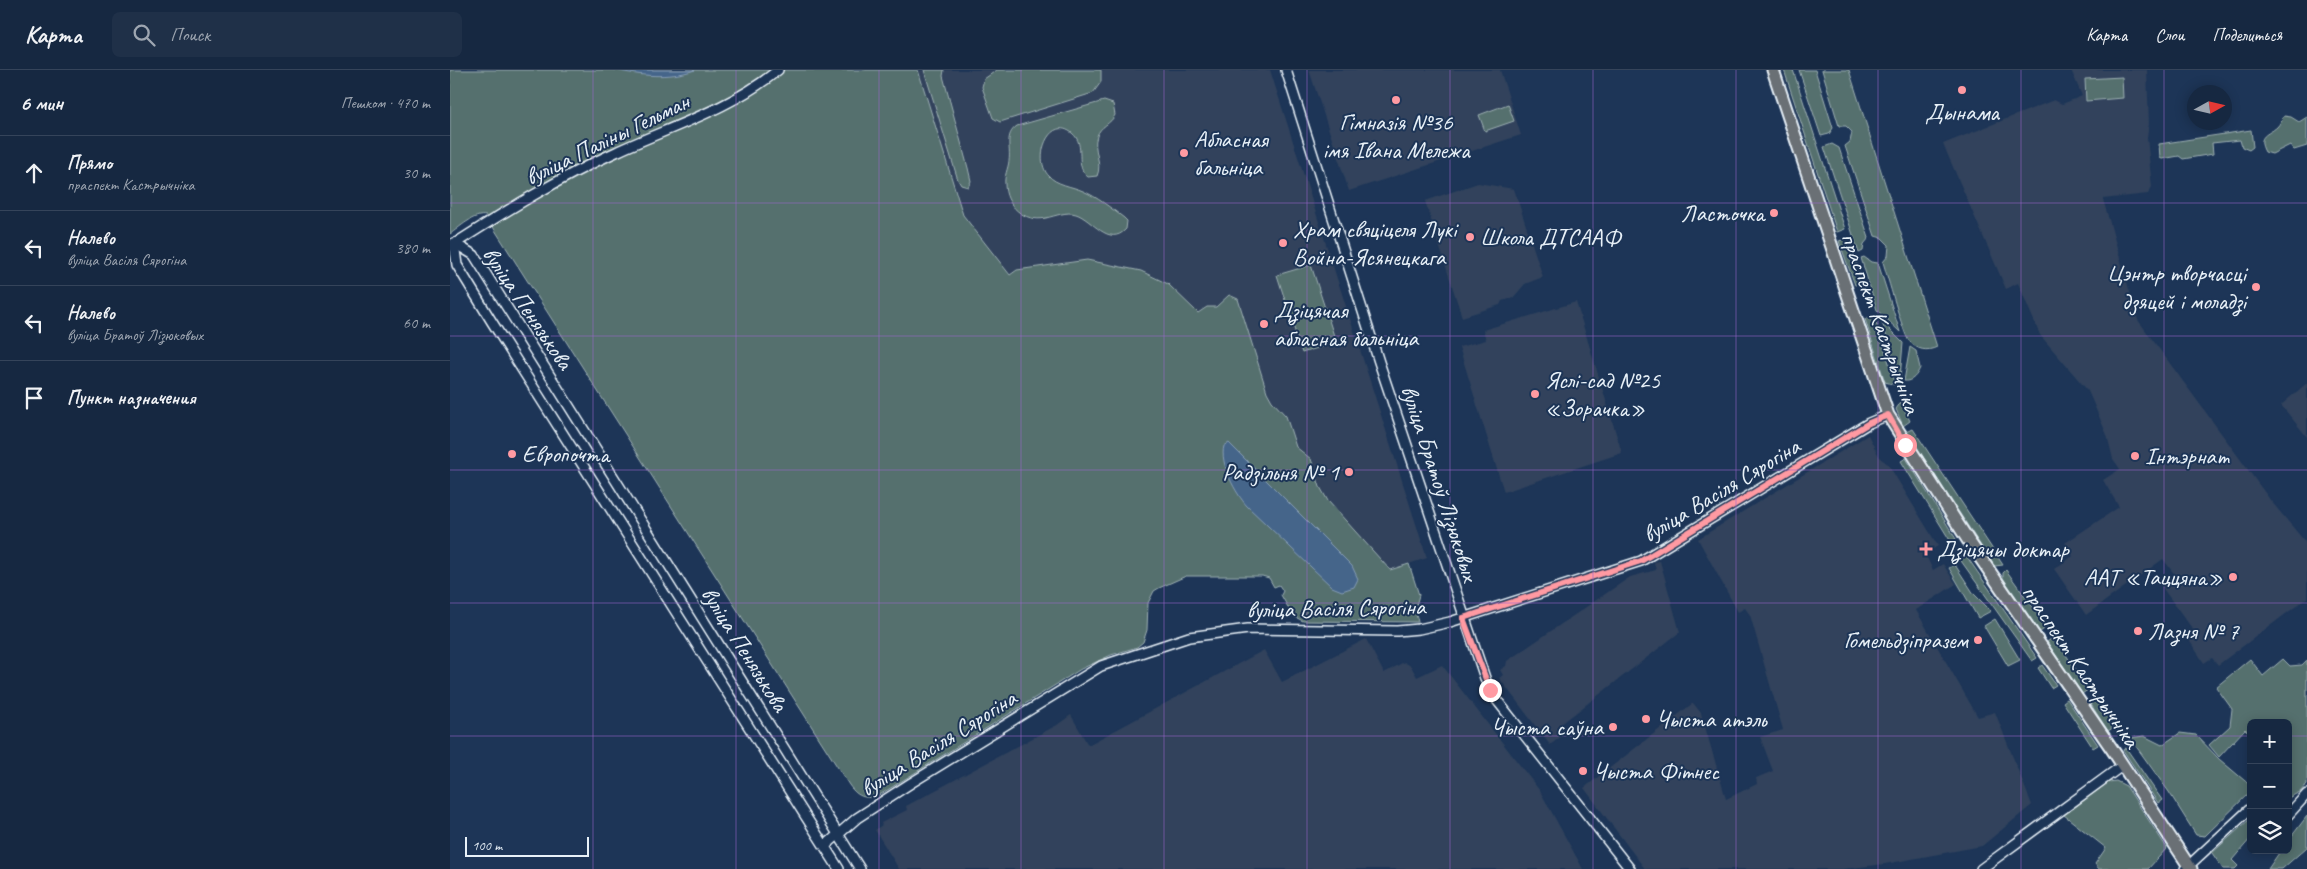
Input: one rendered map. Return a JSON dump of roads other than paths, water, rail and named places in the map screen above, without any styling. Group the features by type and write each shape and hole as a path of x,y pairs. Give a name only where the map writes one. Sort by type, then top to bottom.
{"main road":[{"name":"праспект Кастрычніка","path":"1773,70 1888,415 1968,540 2123,765 2188,868"}],"street":[{"name":"вуліца Паліны Гельман","path":"452,245 553,185 614,152 731,102 762,84 778,70"},
{"name":"вуліца Братоў Лізюковых","path":"1286,70 1463,618 1490,690 1630,869"},
{"name":"вуліца Пенязькова","path":"452,245 474,255 860,869"},
{"name":"вуліца Пенязькова","path":"452,245 458,264 482,305 839,869"},
{"name":"вуліца Васіля Сярогіна","path":"825,846 857,818 911,783 1089,672 1111,662 1189,637 1248,629 1397,631 1434,627 1463,618 1641,561 1869,423 1888,415"},
{"path":"1981,869 2123,765"},
{"path":"2292,811 2307,794"},
{"path":"2188,868 2250,809"}],"place":[{"name":"Дынама","path":"1962,90"},
{"name":"Гімназія №36 імя Івана Мележа","path":"1396,100"},
{"name":"Абласная бальніца","path":"1184,153"},
{"name":"Ласточка","path":"1774,213"},
{"name":"Школа ДТСААФ","path":"1470,237"},
{"name":"Храм свяціцеля Лукі Война-Ясянецкага","path":"1283,243"},
{"name":"Цэнтр творчасці дзяцей і моладзі","path":"2256,287"},
{"name":"Дзіцячая абласная бальніца","path":"1264,324"},
{"name":"Яслі-сад №25 «Зорачка»","path":"1535,394"},
{"name":"Европочта","path":"512,454"},
{"name":"Інтэрнат","path":"2135,456"},
{"name":"Радзільня № 1","path":"1349,472"},
{"name":"Дзіцячы доктар","path":"1926,549"},
{"name":"ААТ «Таццяна»","path":"2233,577"},
{"name":"Лазня № 7","path":"2138,631"},
{"name":"Гомельдзіпразем","path":"1978,640"},
{"name":"Чыста атэль","path":"1646,719"},
{"name":"Чыста саўна","path":"1613,727"},
{"name":"Чыста Фітнес","path":"1583,771"}]}
